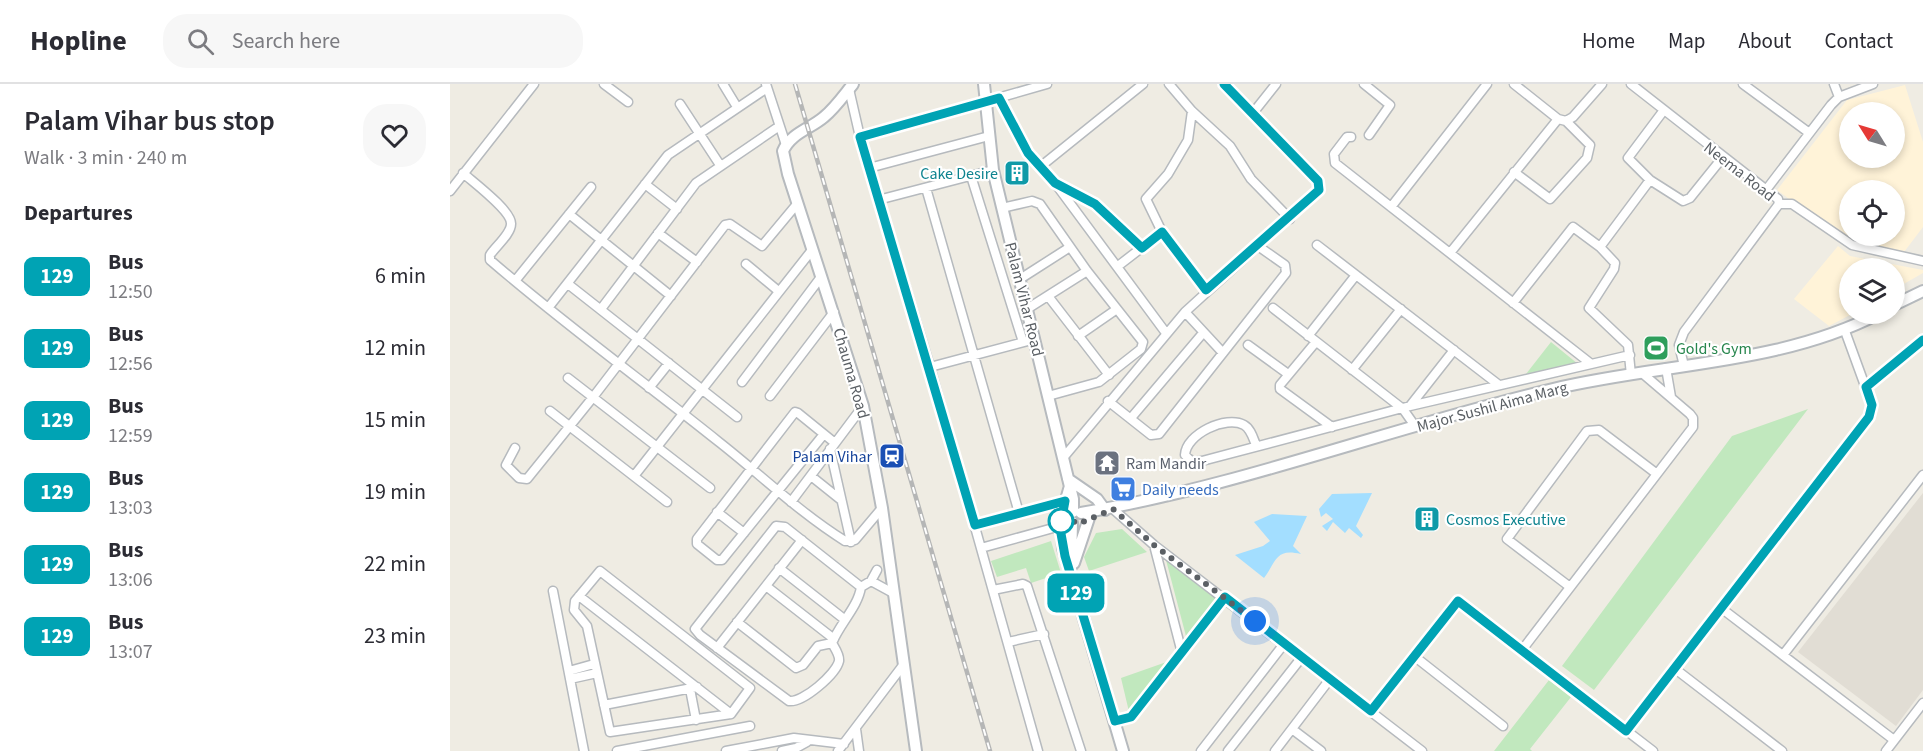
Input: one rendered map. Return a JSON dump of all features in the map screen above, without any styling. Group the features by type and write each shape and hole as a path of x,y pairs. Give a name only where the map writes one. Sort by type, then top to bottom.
{"street":[{"path":"450,190 534,84"},
{"path":"604,84 628,102"},
{"path":"723,84 737,107"},
{"name":"Palam Vihar Road","path":"984,84 993,170 1064,458 1069,483 1069,500 1078,518 1071,573"},
{"path":"860,137 1047,84"},
{"path":"1040,167 1143,84"},
{"path":"1169,84 1192,111 1230,146 1251,179 1290,219"},
{"path":"1064,458 1108,401 1206,290 1318,193 1318,181 1224,84"},
{"path":"1253,112 1276,84"},
{"path":"1364,84 1390,105 1369,135"},
{"path":"1390,207 1487,84"},
{"path":"1514,84 1588,141 1590,152 1553,198 1545,197 1514,172"},
{"path":"1450,254 1514,172 1562,120 1573,117 1602,84"},
{"name":"Neema Road","path":"1631,84 1778,199 1779,204 1792,204 1852,245 1923,261"},
{"path":"1743,84 1808,132"},
{"path":"1834,84 1839,97"},
{"path":"1766,190 1808,132 1839,97 1873,84"},
{"path":"548,308 675,149 766,86 786,145 793,136 823,118 851,86"},
{"path":"851,86 860,137 930,367 1038,751"},
{"path":"999,98 1022,143 1055,183 1166,333"},
{"path":"680,104 720,165"},
{"path":"1664,110 1628,158 1650,180 1683,201 1690,198 1723,157"},
{"path":"1192,111 1188,140 1168,174 1146,199 1162,232 1206,290"},
{"path":"601,309 696,183 778,126"},
{"path":"869,168 989,136"},
{"path":"1351,137 1347,137 1334,154 1333,160 1590,363"},
{"name":"Chauma Road","path":"786,145 783,151 785,163 797,204 863,406 882,508 916,751"},
{"path":"878,200 993,170"},
{"path":"463,173 501,207 510,219 510,229 489,257 548,308 684,414 778,492 850,542"},
{"path":"971,176 1023,342"},
{"path":"1600,247 1650,180"},
{"path":"1055,183 1095,204 1142,248"},
{"path":"645,184 677,209"},
{"path":"515,281 591,187"},
{"path":"927,188 976,354 1019,513"},
{"path":"1002,208 1036,202 1144,345 1109,375 1091,386 1048,396"},
{"path":"515,448 506,465 519,478 527,479 727,223 757,244 764,245 797,204"},
{"path":"1684,366 1679,345 1683,332 1779,204"},
{"path":"569,214 671,296"},
{"path":"1513,303 1573,227 1600,247 1614,261 1615,266 1589,308 1626,342 1637,374 1690,414 1694,423 1521,650"},
{"path":"1118,267 1162,232"},
{"path":"658,233 697,262"},
{"path":"1317,245 1499,385"},
{"path":"1108,401 1151,435 1159,434 1287,271 1285,265 1258,246"},
{"path":"1020,279 1070,247"},
{"path":"775,292 812,250"},
{"path":"746,264 775,292"},
{"path":"1027,309 1087,271"},
{"path":"1308,336 1356,275"},
{"path":"742,382 821,277"},
{"path":"634,476 703,390 783,281"},
{"path":"568,284 737,417"},
{"path":"1905,300 1923,291"},
{"path":"1048,296 1109,375"},
{"path":"1273,308 1315,343 1407,407 1415,426"},
{"path":"1078,336 1117,309"},
{"path":"1352,370 1401,309"},
{"path":"770,396 834,312"},
{"path":"1185,312 1223,353"},
{"name":"Major Sushil Aima Marg","path":"1078,518 1218,482 1560,387 1754,354 1845,330 1857,324"},
{"path":"1626,731 1869,417 1872,405 1845,330"},
{"path":"1131,418 1203,333"},
{"path":"930,367 1035,340"},
{"path":"1866,387 1923,340"},
{"path":"1315,343 1280,385 1283,394 1332,427"},
{"path":"1248,345 1288,374"},
{"path":"1407,407 1454,350"},
{"path":"1256,445 1246,426 1226,423 1200,434 1189,443 1185,455 1197,462 1407,407 1630,355"},
{"path":"649,388 669,363"},
{"path":"1666,368 1671,399"},
{"path":"568,378 710,488"},
{"path":"791,502 863,406"},
{"path":"550,411 667,502"},
{"path":"824,434 720,561 697,544 697,539 717,512 795,412 824,434 833,446 850,542"},
{"path":"1570,587 1507,539 1587,431 1599,430 1657,474"},
{"path":"1783,655 1923,475"},
{"path":"811,476 842,500"},
{"path":"1069,483 1097,499 1422,751"},
{"path":"975,525 1069,500"},
{"path":"1069,500 1060,528 1123,751"},
{"path":"850,542 882,508"},
{"path":"717,512 744,533"},
{"path":"981,548 1060,528 1078,518"},
{"path":"1071,573 1078,518"},
{"path":"766,586 833,641 838,656 838,663 814,691 806,698 794,701 789,700 717,648 695,629 776,526 785,527 861,586"},
{"path":"717,648 802,540"},
{"path":"1154,545 1182,653"},
{"path":"779,568 844,619"},
{"path":"861,586 871,580 877,570"},
{"path":"598,572 602,572 750,688 731,714 611,733 596,669 586,626 574,610 579,596 598,572"},
{"path":"871,580 893,593"},
{"path":"993,590 1026,584 1081,751"},
{"path":"737,622 796,668 803,665 818,645 833,641 844,619 860,596 861,586"},
{"path":"554,591 584,751"},
{"path":"579,596 694,688 731,714"},
{"path":"1115,721 1131,717 1225,597"},
{"path":"1371,711 1458,601 1653,751"},
{"path":"1720,608 1894,740"},
{"path":"1008,642 1044,634"},
{"path":"1201,751 1284,644"},
{"path":"1414,656 1503,726"},
{"path":"1228,751 1302,657"},
{"path":"726,751 794,738 841,747 904,664"},
{"path":"1674,668 1782,751"},
{"path":"570,675 596,669"},
{"path":"1275,751 1330,679"},
{"path":"604,705 694,688"},
{"path":"694,688 696,720"},
{"path":"1886,751 1923,703"},
{"path":"616,751 750,726"},
{"path":"856,729 859,751"},
{"path":"1292,729 1321,751"},
{"path":"782,751 796,748 807,742"}],"shaded area":[{"path":"1905,85 1923,142 1923,227 1901,256 1856,246 1905,246 1905,180 1839,180 1839,236 1777,190 1839,110 1839,168 1905,168 1905,102 1845,102"},
{"path":"1838,246 1850,256 1860,258 1839,258 1839,321 1829,326 1794,299"},
{"path":"1905,267 1923,270 1923,273 1905,283"},
{"path":"1923,493 1923,690 1896,726 1798,652"}],"green space":[{"path":"1551,342 1578,364 1526,374"},
{"path":"1808,409 1594,690 1562,666 1732,436"},
{"path":"1122,529 1147,552 1089,571 1084,557 1096,533"},
{"path":"1051,541 1061,573 1031,583 1026,568 997,577 991,561"},
{"path":"1166,560 1218,600 1187,640"},
{"path":"1175,659 1130,716 1121,678"},
{"path":"1549,680 1571,697 1530,749 1532,751 1494,751"}],"water":[{"path":"1372,493 1356,526 1363,535 1361,538 1349,528 1345,533 1333,522 1327,531 1322,526 1333,519 1326,513 1321,517 1319,509 1332,494"},
{"path":"1272,514 1307,516 1293,546 1301,554 1282,554 1264,578 1235,555 1263,546 1270,541 1254,522"}],"railway":[{"path":"795,84 990,751"}],"bus line":[{"name":"129","path":"1224,84 1273,133 1318,181 1320,186 1314,197 1206,290 1162,232 1142,248 1105,211 1088,199 1055,183 1028,153 999,98 860,137 975,525 1065,501 1061,517 1061,539 1115,721 1131,717 1225,597 1371,711 1458,601 1626,731 1869,417 1872,405 1866,387 1923,340"}],"place":[{"name":"Cake Desire","path":"1017,173"},
{"name":"Gold's Gym","path":"1656,348"},
{"name":"Palam Vihar","path":"892,456"},
{"name":"Ram Mandir","path":"1107,463"},
{"name":"Daily needs","path":"1123,489"},
{"name":"Cosmos Executive","path":"1427,519"}],"route":[{"path":"1061,521 1061,517 1060,528 1071,520 1074,524 1078,524 1113,509 1154,545 1255,621"}]}
